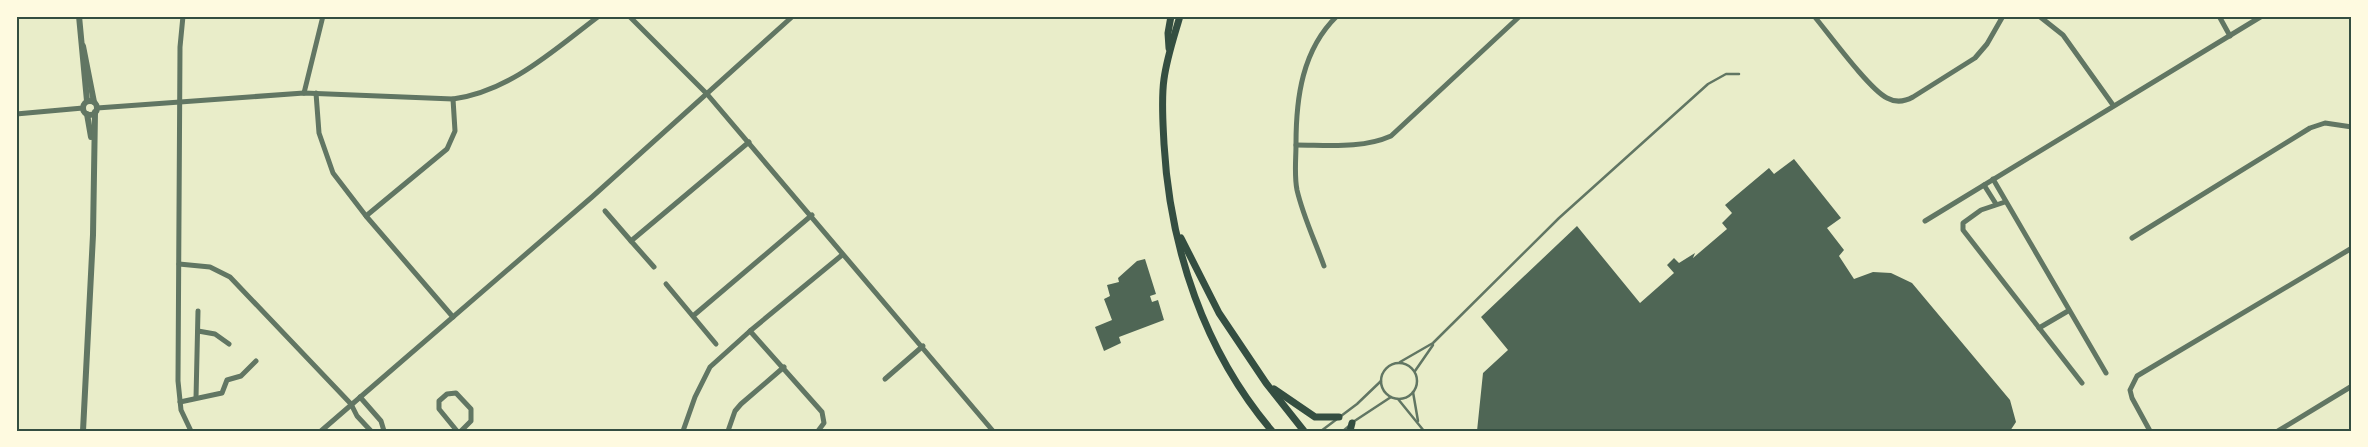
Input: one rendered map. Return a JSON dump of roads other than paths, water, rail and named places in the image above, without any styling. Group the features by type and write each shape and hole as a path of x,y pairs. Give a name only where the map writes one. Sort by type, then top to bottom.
{"main road":[{"path":"1169,49 1168,33 1171,16"},
{"path":"1180,16 1169,49 1164,79 1164,131 1167,172 1182,258 1204,323 1241,391 1269,428"},
{"path":"1178,234 1203,278 1219,313 1266,383 1304,431"},
{"path":"1266,383 1308,414 1320,418 1339,417"}],"street":[{"path":"79,16 93,106 94,153 93,235 83,431"},
{"path":"183,16 180,47 179,101 178,264 180,402 181,410 191,431"},
{"path":"304,93 323,16"},
{"path":"16,114 93,106 304,93 454,99 492,89 521,74 599,16"},
{"path":"629,16 708,94 812,215 842,255 923,346 993,431"},
{"path":"320,431 454,317 708,94 793,16"},
{"path":"1324,266 1297,190 1295,173 1296,117 1302,78 1310,55 1337,16"},
{"path":"1296,145 1360,145 1379,142 1391,136 1520,16"},
{"path":"1814,16 1881,94 1888,99 1905,101 1975,58 1987,44 2003,16"},
{"path":"2039,16 2063,35 2113,106"},
{"path":"2219,16 2230,36"},
{"path":"1925,221 2262,16"},
{"path":"316,94 319,133 332,172 366,216 454,317"},
{"path":"366,216 447,149 455,132 454,99"},
{"path":"87,114 93,106"},
{"path":"83,108 87,114 94,153"},
{"path":"2132,238 2310,128 2325,123 2352,127"},
{"path":"631,241 749,142"},
{"path":"1993,179 2068,311 2106,373"},
{"path":"1984,185 1996,204"},
{"path":"2005,202 1996,204 1968,218 1963,223 1963,230 2082,382"},
{"path":"606,211 654,267"},
{"path":"693,316 812,215"},
{"path":"2150,431 2132,398 2130,390 2137,376 2352,248"},
{"path":"683,431 703,377 710,368 750,331 842,255"},
{"path":"178,264 210,267 230,277 351,404 357,416 371,431"},
{"path":"666,284 716,344"},
{"path":"196,398 198,311"},
{"path":"2039,328 2068,311"},
{"path":"750,331 822,412 824,423 818,431"},
{"path":"198,332 215,334 229,344"},
{"path":"885,379 923,346"},
{"path":"180,402 222,392 227,380 241,376 256,361"},
{"path":"728,431 735,411 741,404 784,368"},
{"path":"2278,431 2352,386"},
{"path":"457,431 439,407 443,396 452,392 463,399 473,415 471,422 461,431"},
{"path":"360,397 381,421 384,431"}],"lane":[{"path":"1415,372 1433,343 1559,218 1708,84 1726,74 1739,74"},
{"path":"1321,431 1368,395 1381,381 1384,370 1433,343"},
{"path":"1397,399 1406,397 1413,392 1417,382 1415,372 1406,364 1400,362"},
{"path":"1381,381 1384,391 1397,399 1424,431"},
{"path":"1413,392 1419,423"},
{"path":"1343,431 1392,397"}]}
